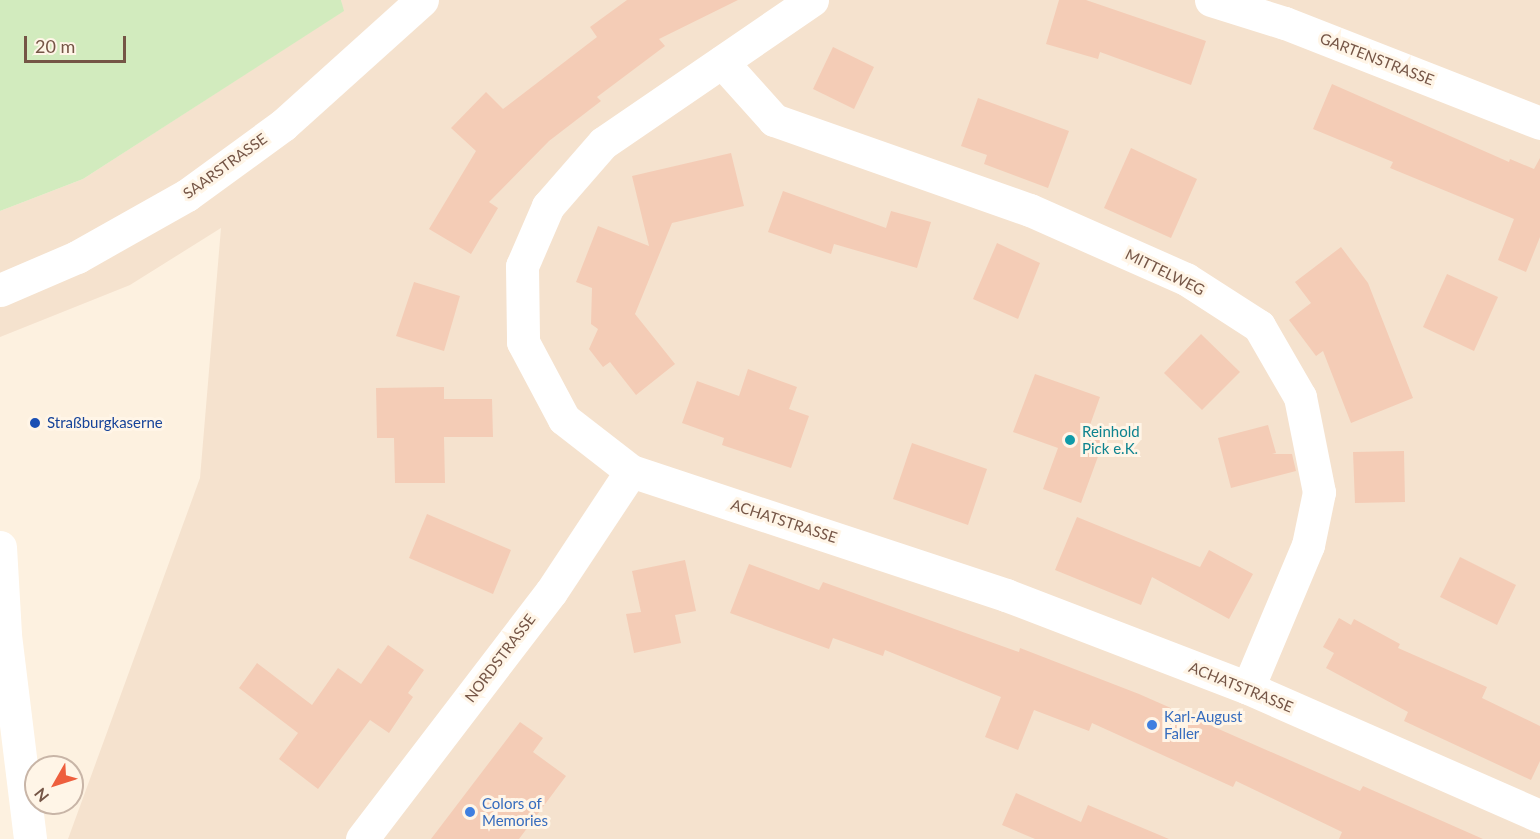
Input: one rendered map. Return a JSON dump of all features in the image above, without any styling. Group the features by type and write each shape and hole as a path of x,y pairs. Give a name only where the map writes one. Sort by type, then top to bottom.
{"street":[{"name":"SAARSTRASSE","path":"0,290 77,257 186,195 283,125 422,0"},
{"name":"ACHATSTRASSE","path":"812,0 603,142 548,206 522,266 523,342 564,419 631,471 1006,595 1248,688 1540,816"},
{"name":"GARTENSTRASSE","path":"1211,0 1285,23 1540,123"},
{"name":"MITTELWEG","path":"722,62 774,120 1030,210 1186,279 1260,326 1300,397 1319,492 1308,545 1248,688"},
{"name":"NORDSTRASSE","path":"362,839 551,592 631,471"},
{"path":"0,547 2,631 30,839"}],"shaded area":[{"path":"341,0 1540,0 1540,839 68,839 77,815 84,815 84,795 200,478 221,228 130,285 0,337 0,211 83,179 343,11"}],"green space":[{"path":"0,0 341,0 344,11 83,179 0,211"}],"building":[{"path":"627,0 738,0 659,39 665,46 597,97 601,101 549,141 489,202 498,208 471,254 429,229 476,151 451,128 486,92 503,109 597,37 590,27"},
{"path":"1059,0 1086,0 1206,41 1191,85 1100,52 1098,59 1046,44"},
{"path":"833,47 874,67 854,109 813,89"},
{"path":"1332,84 1509,162 1510,159 1534,169 1540,158 1540,237 1526,272 1498,260 1514,219 1390,168 1393,162 1313,129"},
{"path":"978,98 1069,131 1048,188 984,164 987,155 961,146"},
{"path":"1131,148 1197,179 1171,238 1104,208"},
{"path":"731,153 744,206 672,223 635,314 675,364 636,395 610,362 603,367 589,349 598,329 591,324 592,288 576,282 598,226 649,246 632,176"},
{"path":"783,191 886,228 891,211 931,222 917,268 834,244 831,254 768,232"},
{"path":"997,243 1040,263 1018,319 973,299"},
{"path":"1341,247 1368,283 1413,398 1351,423 1323,351 1316,356 1289,320 1311,303 1295,282"},
{"path":"1447,274 1498,297 1474,351 1423,327"},
{"path":"414,282 460,296 444,351 396,336"},
{"path":"1201,334 1240,372 1202,410 1164,373"},
{"path":"748,369 797,387 789,409 809,416 791,468 722,445 724,438 682,423 697,381 739,396"},
{"name":"Reinhold Pick e.K.","path":"1035,374 1100,397 1090,425 1107,432 1081,503 1043,489 1058,448 1013,432"},
{"path":"444,387 444,399 492,399 493,437 444,437 445,483 395,483 394,438 377,438 376,388"},
{"path":"1268,425 1276,453 1272,454 1292,454 1296,471 1231,488 1218,438"},
{"path":"912,443 987,469 968,525 893,499"},
{"path":"1404,451 1405,502 1355,503 1353,452"},
{"path":"427,514 511,550 493,594 409,558"},
{"path":"1077,517 1200,567 1209,550 1253,574 1229,619 1152,577 1141,605 1055,570"},
{"path":"1460,557 1516,585 1497,625 1440,597"},
{"path":"685,560 696,611 675,615 681,643 634,653 626,614 641,612 632,571"},
{"path":"749,564 819,590 823,582 1019,652 1020,648 1139,694 1360,791 1363,786 1483,839 1339,839 1342,832 1236,781 1233,787 1092,723 1089,731 1034,710 1018,750 985,737 1001,697 885,650 883,656 833,638 829,649 730,613"},
{"path":"1339,618 1351,625 1354,619 1400,644 1398,648 1487,687 1482,698 1540,726 1540,761 1531,780 1404,721 1408,712 1326,668 1334,653 1323,647"},
{"path":"388,645 424,670 408,693 413,697 389,733 370,720 318,789 279,759 298,733 239,688 257,663 312,705 338,668 361,684"},
{"path":"520,722 543,738 533,752 566,776 519,839 431,839"},
{"path":"1016,793 1081,822 1088,805 1169,839 1035,839 1002,825"}],"place":[{"name":"Straßburgkaserne","path":"35,423"},
{"name":"Reinhold Pick e.K.","path":"1070,440"},
{"name":"Karl-August Faller","path":"1152,725"},
{"name":"Colors of Memories","path":"470,812"}]}
